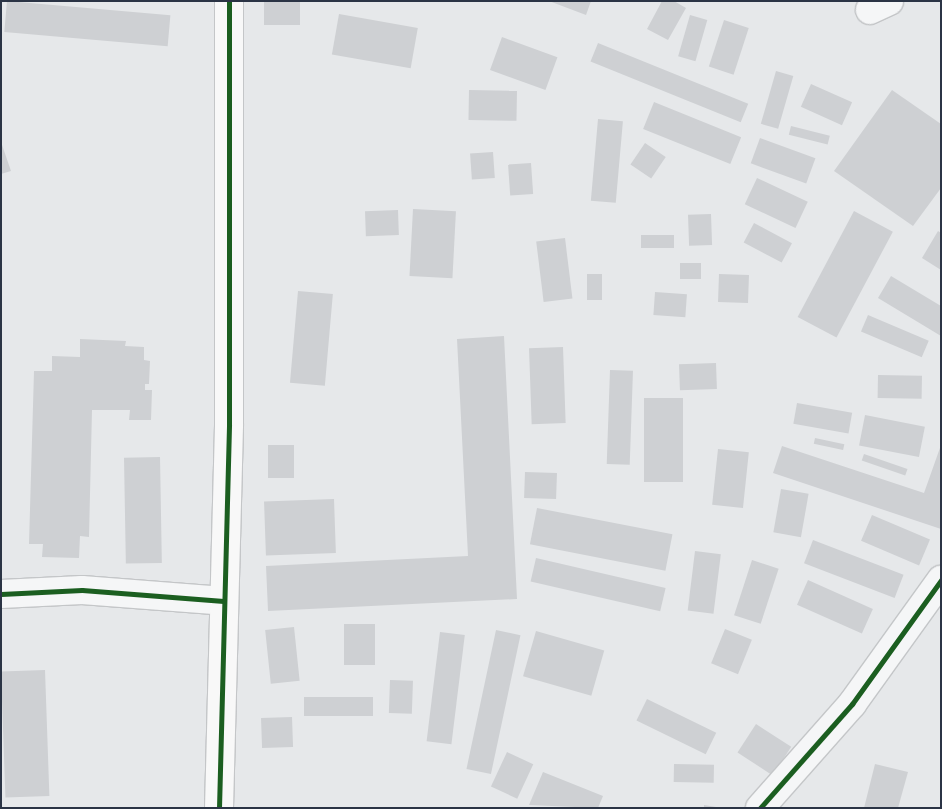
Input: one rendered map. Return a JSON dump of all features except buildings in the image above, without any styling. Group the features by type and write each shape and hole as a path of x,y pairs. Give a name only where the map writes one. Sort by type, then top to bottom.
{"street":[{"path":"219,808 229,414 229,1"},
{"path":"760,808 852,704 941,580"},
{"path":"1,594 82,590 224,601"}],"cycle path":[{"path":"219,808 229,424 229,1"},
{"path":"760,808 852,704 941,580"},
{"path":"1,594 82,590 224,601"}]}
